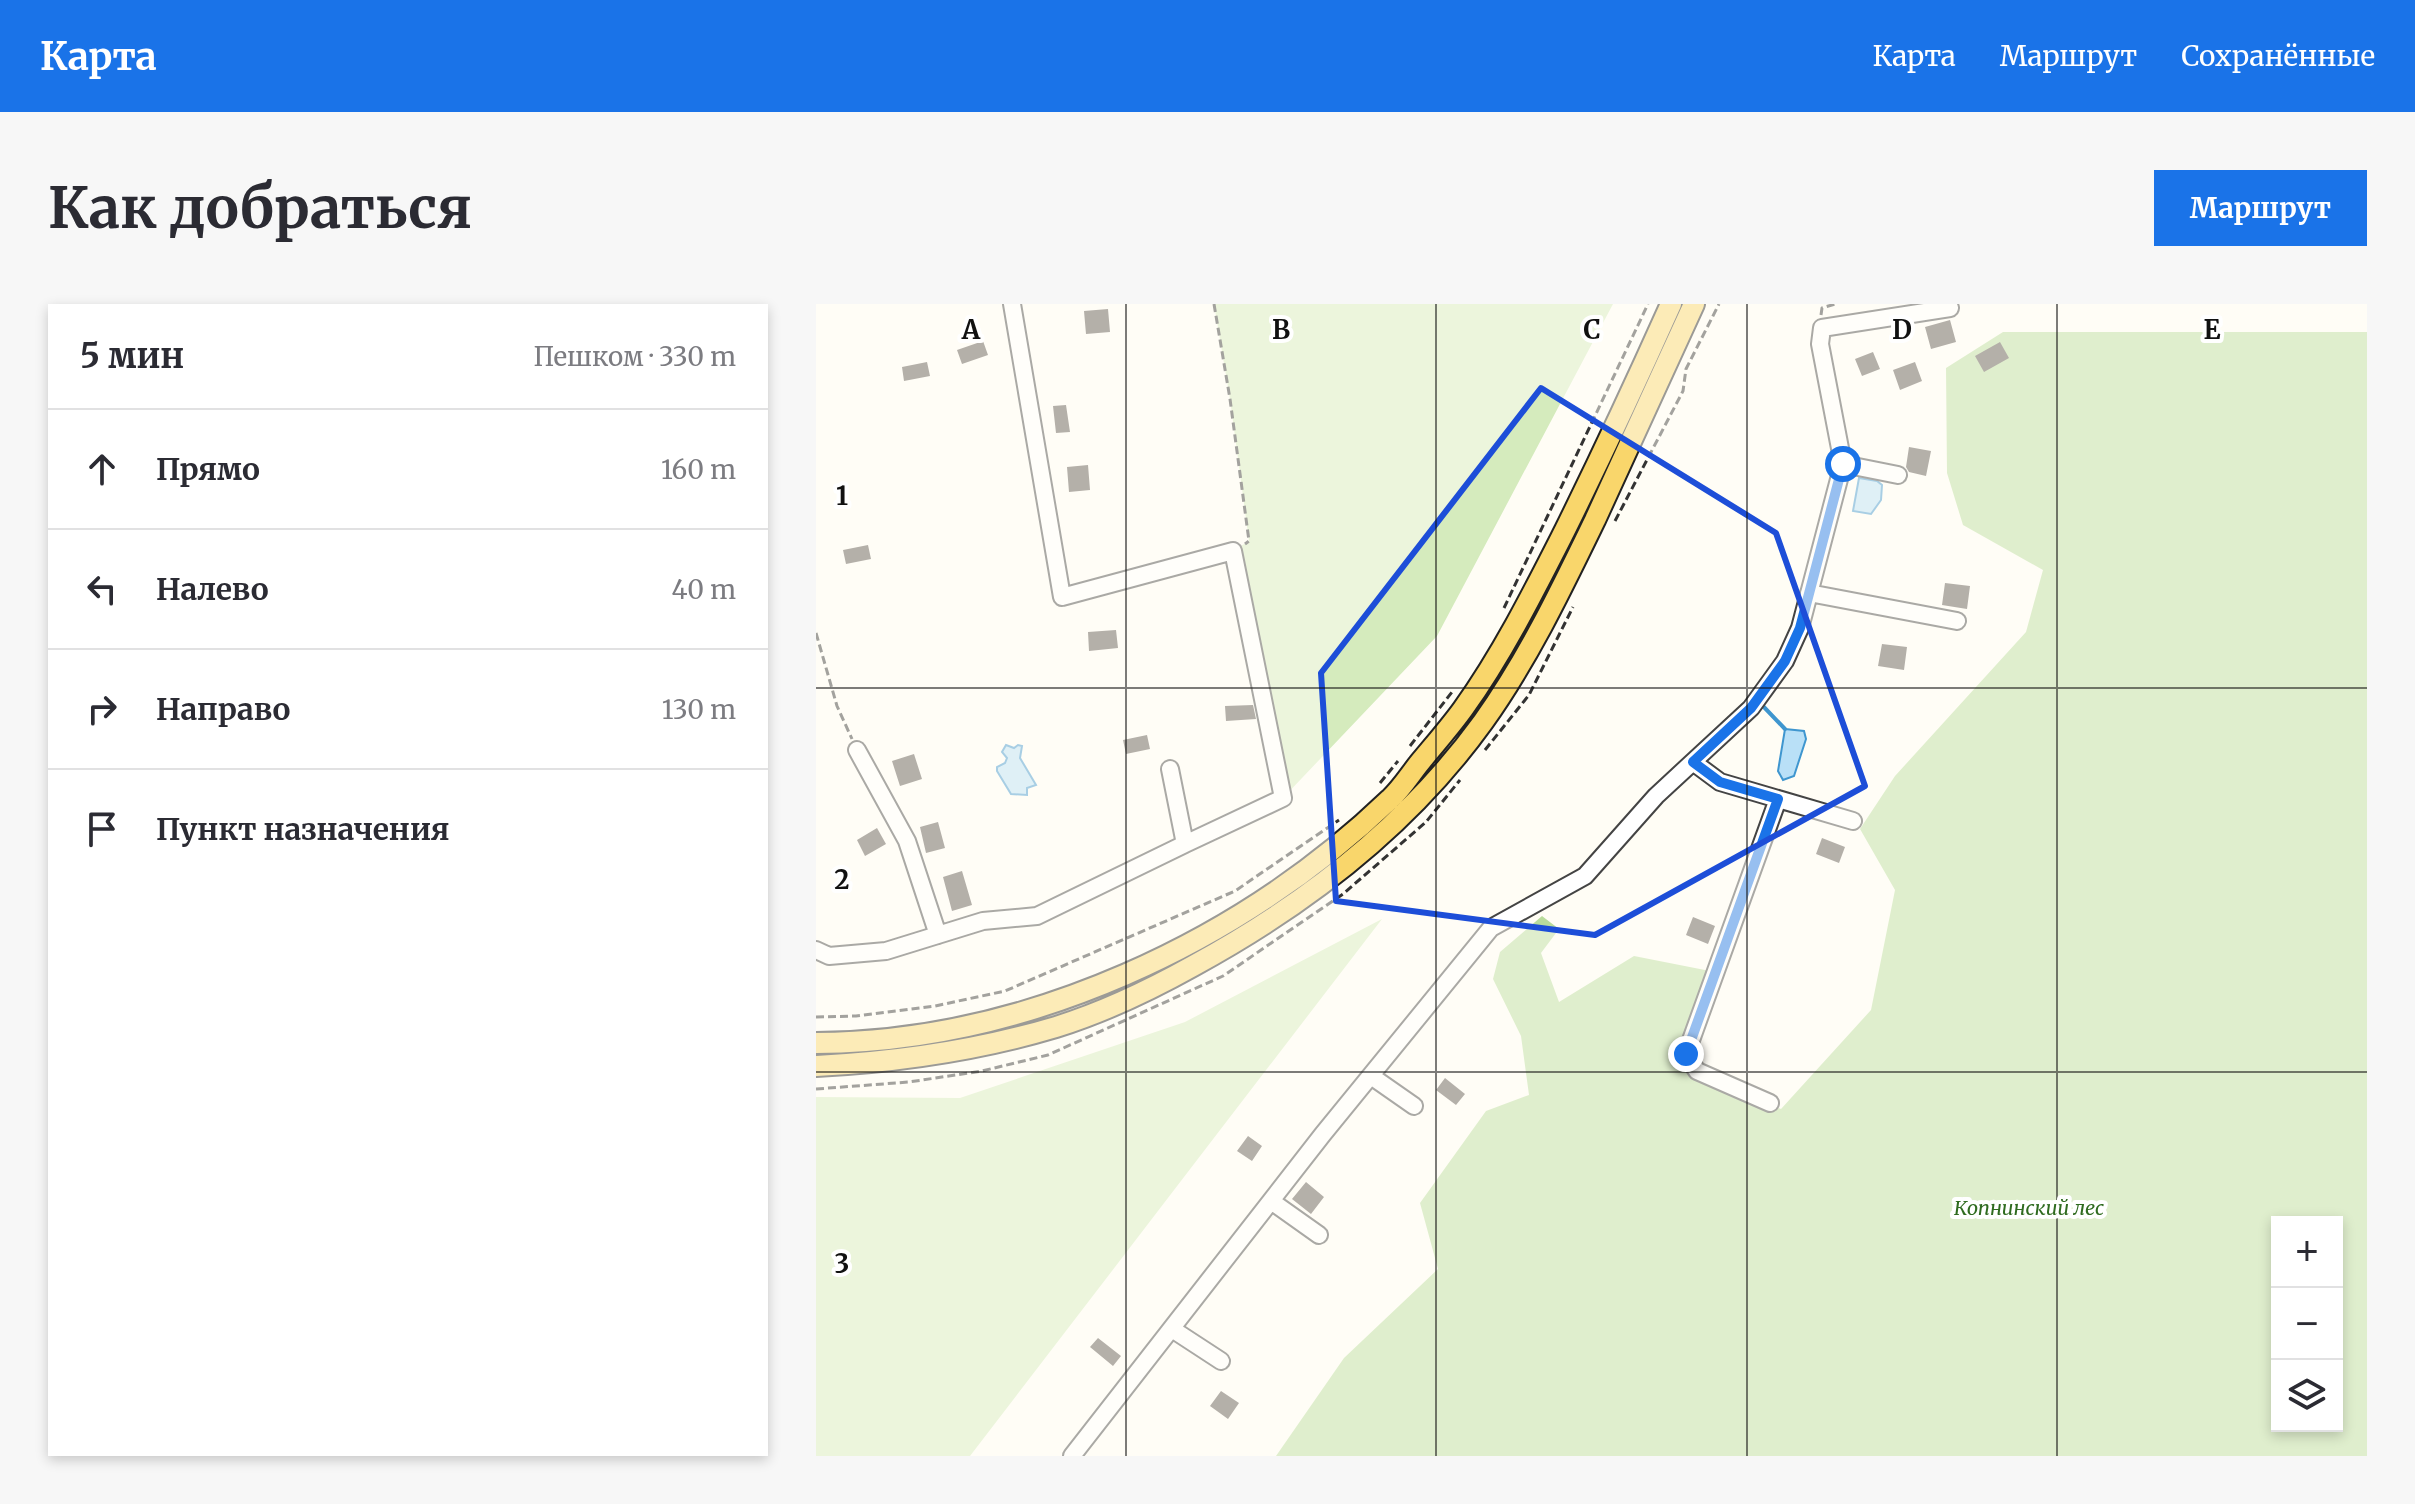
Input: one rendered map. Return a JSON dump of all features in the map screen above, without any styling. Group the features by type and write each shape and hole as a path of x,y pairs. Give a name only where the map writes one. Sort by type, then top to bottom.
{"main road":[{"path":"816,1043 856,1043 968,1027 1044,1005 1132,972 1228,922 1307,869 1392,797 1463,709 1521,618 1605,449 1671,304"},
{"path":"816,1066 862,1064 971,1048 1057,1026 1144,993 1236,942 1321,886 1405,814 1482,723 1546,623 1694,304"}],"street":[{"path":"816,950 829,956 886,951 983,921 1037,916 1283,798 1233,551 1062,597 1012,304"},
{"path":"1079,1454 1271,1201 1491,928 1585,876 1656,796 1751,708 1785,661 1800,628 1843,464 1820,344 1822,328 1950,308"},
{"path":"1843,464 1898,475"},
{"path":"1809,593 1957,621"},
{"path":"857,750 907,841 938,935"},
{"path":"1693,762 1720,782 1853,821"},
{"path":"1170,769 1185,844"},
{"path":"1770,1103 1697,1071 1686,1054 1778,799"},
{"path":"1371,1076 1414,1106"},
{"path":"1271,1201 1319,1235"},
{"path":"1172,1329 1221,1361"}],"path":[{"path":"1214,304 1249,541 1233,551"},
{"path":"1500,615 1648,304"},
{"path":"1611,528 1683,391 1686,369 1719,304"},
{"path":"1482,753 1529,695 1577,598"},
{"path":"816,633 837,706 857,750"},
{"path":"1376,788 1452,692"},
{"path":"816,1089 923,1080 982,1071 1048,1055 1223,976 1343,894 1426,822 1464,776"},
{"path":"816,1017 856,1016 935,1006 1005,991 1235,891 1343,817"}],"highlighted area":[{"path":"1541,388 1776,533 1865,786 1595,935 1336,901 1321,673"}],"green space":[{"path":"1214,304 1613,304 1437,636 1283,798 1233,551 1249,541"},
{"name":"Копнинский лес","path":"2003,332 2367,332 2367,1456 1276,1456 1344,1358 1438,1269 1420,1203 1486,1111 1529,1095 1521,1036 1493,979 1500,952 1542,916 1559,929 1541,953 1559,1002 1634,956 1710,971 1678,1068 1781,1109 1871,1010 1895,890 1860,829 1895,776 2026,632 2043,570 1963,525 1947,473 1946,368"},
{"path":"1382,919 970,1456 816,1456 816,1097 960,1098 1185,1022"}],"water":[{"path":"1859,478 1882,485 1881,500 1871,514 1853,511"},
{"path":"1785,729 1804,731 1806,739 1794,776 1783,780 1778,771"},
{"path":"1006,745 1014,748 1022,746 1020,758 1036,785 1027,788 1027,795 1011,794 997,771 997,767 1007,758 1002,752"}],"building":[{"path":"1108,309 1110,332 1086,334 1084,311"},
{"path":"1950,320 1956,342 1931,349 1925,327"},
{"path":"983,341 988,355 962,364 957,350"},
{"path":"2000,342 2009,358 1984,372 1975,356"},
{"path":"1873,352 1880,369 1862,376 1855,359"},
{"path":"927,362 930,376 904,381 902,367"},
{"path":"1915,362 1922,381 1900,390 1893,370"},
{"path":"1066,405 1070,432 1056,433 1053,406"},
{"path":"1909,447 1931,451 1926,476 1909,472 1906,467"},
{"path":"1088,465 1090,490 1069,492 1067,467"},
{"path":"868,545 871,559 846,564 843,550"},
{"path":"1945,583 1970,586 1967,609 1942,605"},
{"path":"1116,630 1118,648 1089,651 1088,632"},
{"path":"1882,644 1907,647 1904,670 1878,666"},
{"path":"1253,705 1256,719 1226,721 1225,706"},
{"path":"1147,735 1150,749 1126,754 1123,740"},
{"path":"914,754 922,779 900,786 892,761"},
{"path":"938,822 945,848 926,853 920,827"},
{"path":"877,828 886,844 865,856 857,840"},
{"path":"1822,838 1845,847 1839,863 1816,854"},
{"path":"962,871 972,905 952,911 943,877"},
{"path":"1693,917 1715,926 1708,944 1686,935"},
{"path":"1445,1078 1465,1094 1456,1105 1436,1090"},
{"path":"1248,1136 1262,1146 1252,1161 1237,1151"},
{"path":"1306,1182 1324,1197 1311,1214 1292,1199"},
{"path":"1098,1338 1121,1356 1113,1366 1090,1347"},
{"path":"1221,1391 1239,1403 1228,1419 1210,1406"}],"waterway":[{"path":"1762,705 1785,729"}],"route":[{"path":"1686,1054 1778,799 1720,782 1693,762 1751,708 1785,661 1800,628 1843,464"}]}
